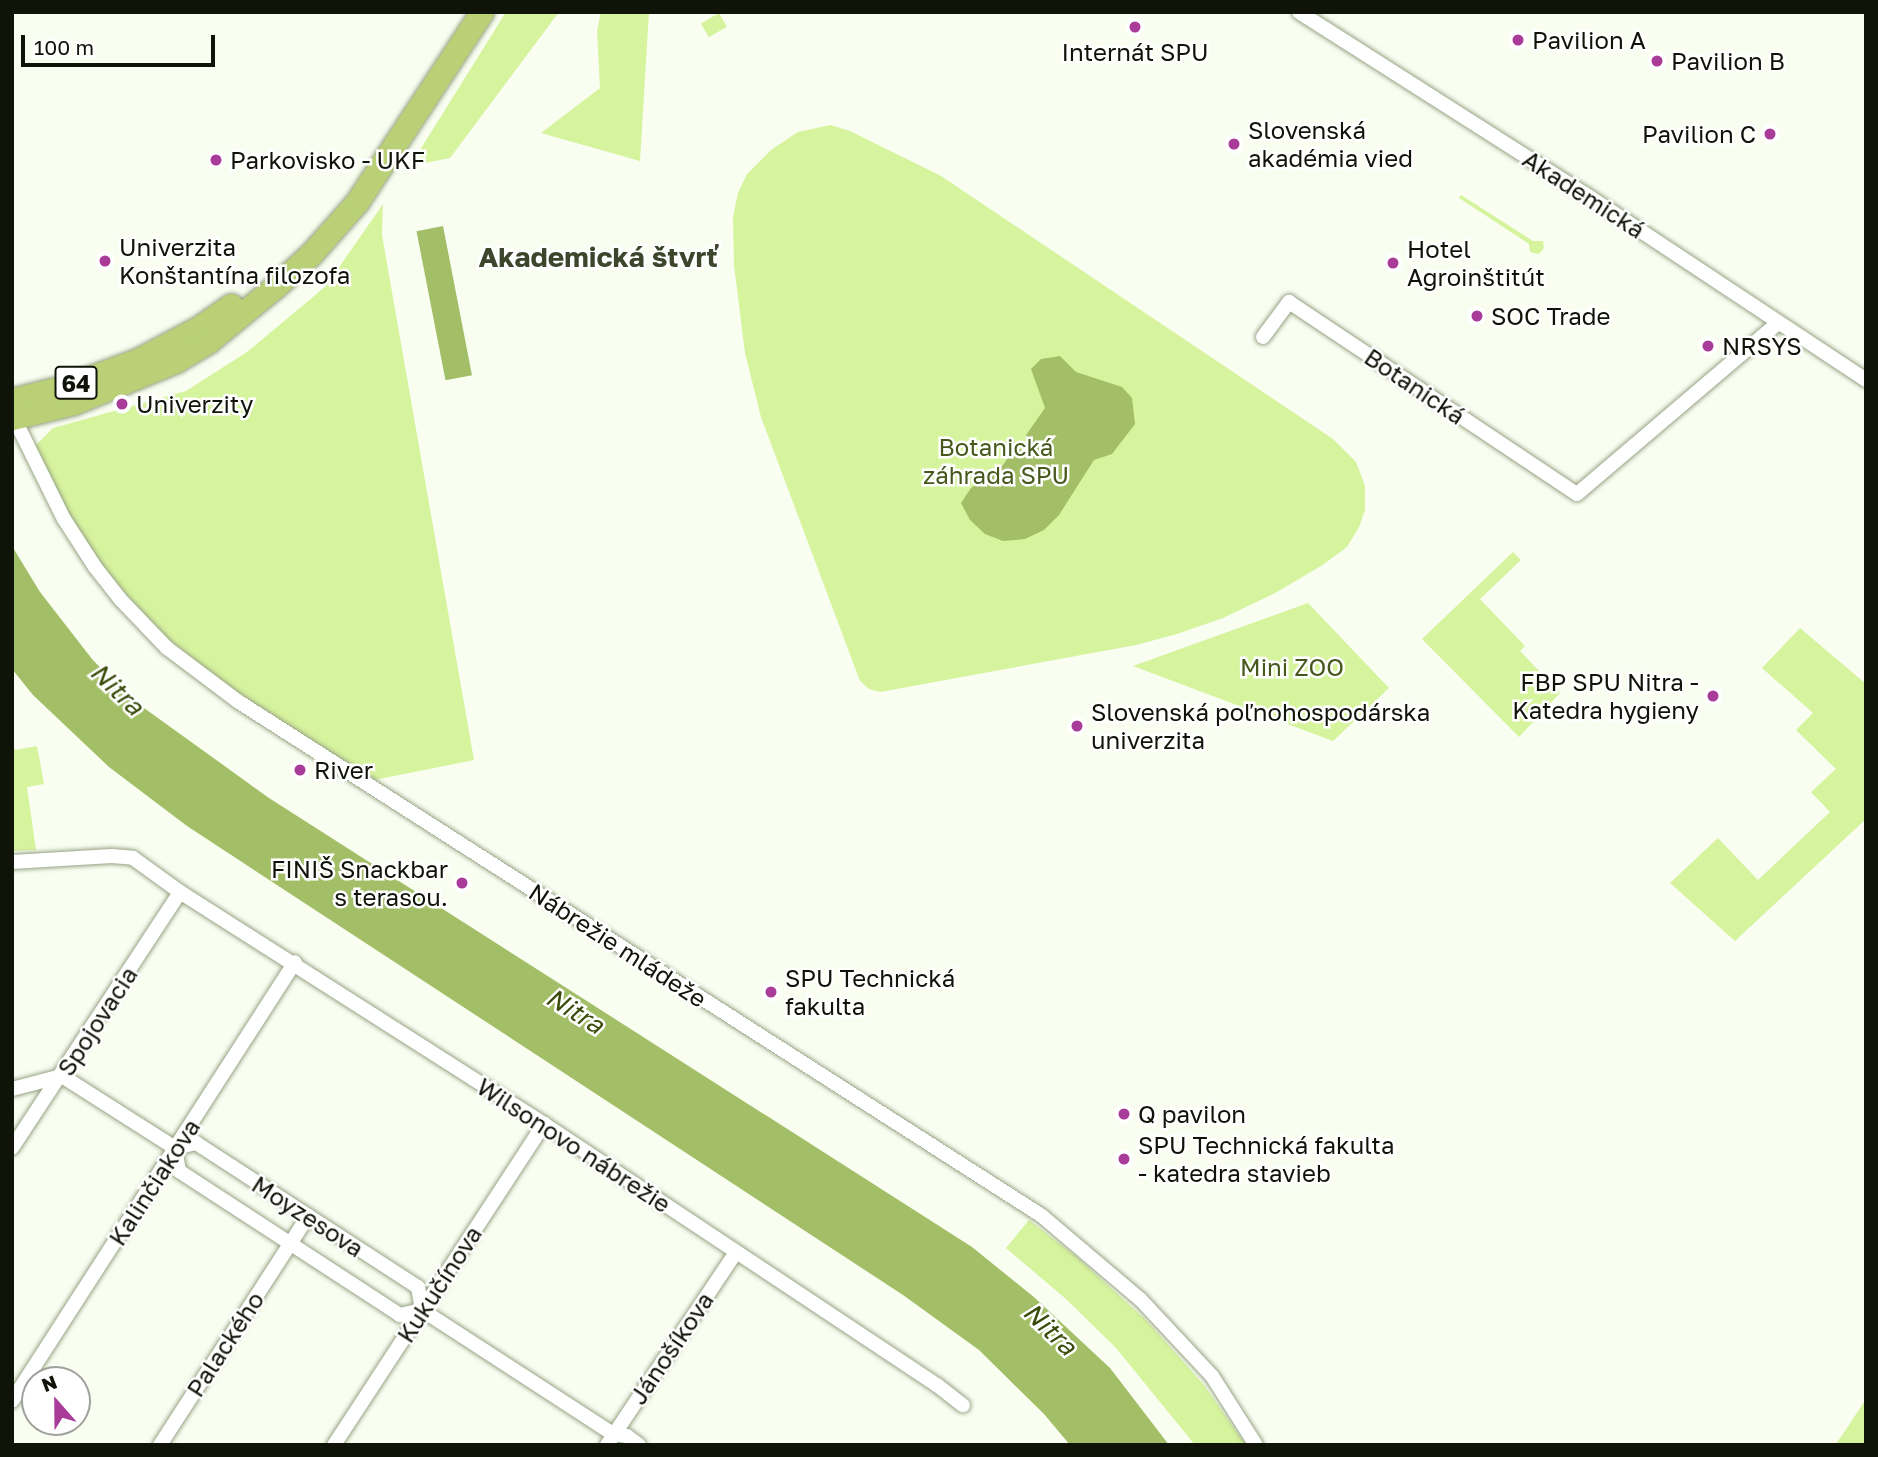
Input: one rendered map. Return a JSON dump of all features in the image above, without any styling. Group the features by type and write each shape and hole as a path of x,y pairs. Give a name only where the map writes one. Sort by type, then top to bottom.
{"main road":[{"name":"64","path":"13,413 66,386 153,352 200,327 267,275 330,213 362,173 464,12"},
{"name":"64","path":"13,413 73,403 176,361 209,341 277,285 312,253 357,202 482,12"}],"street":[{"name":"Akademická","path":"1299,12 1585,194 1866,380"},
{"name":"Botanická","path":"1264,337 1289,302 1577,495 1778,323"},
{"name":"Nábrežie mládeže","path":"13,413 64,519 83,548 120,599 167,648 239,702 1042,1216 1140,1299 1212,1376 1256,1445"},
{"name":"Wilsonovo nábrežie","path":"12,862 112,856 132,858 180,892 295,962 544,1124 937,1385 963,1405"},
{"name":"Spojovacia","path":"12,1148 62,1076 180,892"},
{"name":"Kalinčiakova","path":"12,1401 295,962"},
{"path":"12,1089 62,1076"},
{"name":"Moyzesova","path":"62,1076 175,1148 196,1143 418,1287 422,1310 610,1439 626,1436 639,1445"},
{"name":"Kukučínova","path":"334,1445 544,1124"},
{"name":"Moyzesova","path":"175,1148 179,1171 400,1315 422,1310"},
{"name":"Palackého","path":"160,1445 308,1216"},
{"name":"Jánošíkova","path":"610,1439 736,1252"}],"green space":[{"path":"506,12 559,12 450,158 410,166"},
{"path":"601,12 649,12 640,161 541,133 600,88 597,31"},
{"path":"719,13 727,27 709,37 701,24"},
{"name":"Botanická záhrada SPU","path":"830,125 850,131 941,176 1333,439 1356,462 1365,486 1365,510 1347,547 1275,593 1223,618 1177,634 1136,645 880,692 869,689 860,681 761,417 745,353 734,265 733,217 738,193 747,174 771,150 798,132"},
{"path":"1461,195 1533,241 1543,241 1544,248 1539,254 1530,252 1529,244 1459,198"},
{"path":"383,204 382,235 474,760 374,780 240,695 161,634 99,563 76,527 35,446 53,428 186,391 247,352 326,286"},
{"path":"1513,552 1521,560 1480,599 1525,646 1520,651 1560,693 1519,737 1422,639"},
{"name":"Mini ZOO","path":"1308,603 1389,688 1333,741 1133,666"},
{"path":"1800,628 1866,684 1866,819 1735,941 1670,883 1718,838 1758,880 1830,812 1811,792 1836,769 1796,730 1813,713 1762,668"},
{"path":"12,739 15,750 37,746 44,784 27,787 36,850 12,851"},
{"path":"1029,1220 1078,1258 1147,1321 1204,1385 1246,1445 1195,1445 1116,1348 1066,1299 1006,1248"},
{"path":"1866,1399 1866,1445 1835,1445 1845,1431"}],"water":[{"path":"443,226 472,375 445,380 416,231"},
{"path":"1060,356 1076,372 1122,387 1132,398 1135,424 1112,454 1094,460 1059,515 1044,530 1025,539 1003,541 985,534 970,520 961,503 971,488 1003,465 1012,452 1028,446 1026,435 1045,408 1031,369 1041,359"},
{"name":"Nitra","path":"12,546 40,592 92,659 126,695 269,798 972,1247 1035,1298 1110,1368 1169,1445 1070,1445 1044,1414 979,1350 903,1295 187,826 109,767 33,695 12,669"}],"place":[{"name":"Internát SPU","path":"1135,27"},
{"name":"Pavilion A","path":"1518,40"},
{"name":"Pavilion B","path":"1657,61"},
{"name":"Pavilion C","path":"1770,134"},
{"name":"Slovenská akadémia vied","path":"1234,144"},
{"name":"Parkovisko - UKF","path":"216,160"},
{"name":"Univerzita Konštantína filozofa","path":"105,261"},
{"name":"Hotel Agroinštitút","path":"1393,263"},
{"name":"SOC Trade","path":"1477,316"},
{"name":"NRSYS","path":"1708,346"},
{"name":"Univerzity","path":"122,404"},
{"name":"FBP SPU Nitra - Katedra hygieny","path":"1713,696"},
{"name":"Slovenská poľnohospodárska univerzita","path":"1077,726"},
{"name":"River","path":"300,770"},
{"name":"FINIŠ Snackbar s terasou.","path":"462,883"},
{"name":"SPU Technická fakulta","path":"771,992"},
{"name":"Q pavilon","path":"1124,1114"},
{"name":"SPU Technická fakulta - katedra stavieb","path":"1124,1159"}],"district":[{"name":"Akademická štvrť","path":"598,257"}]}
